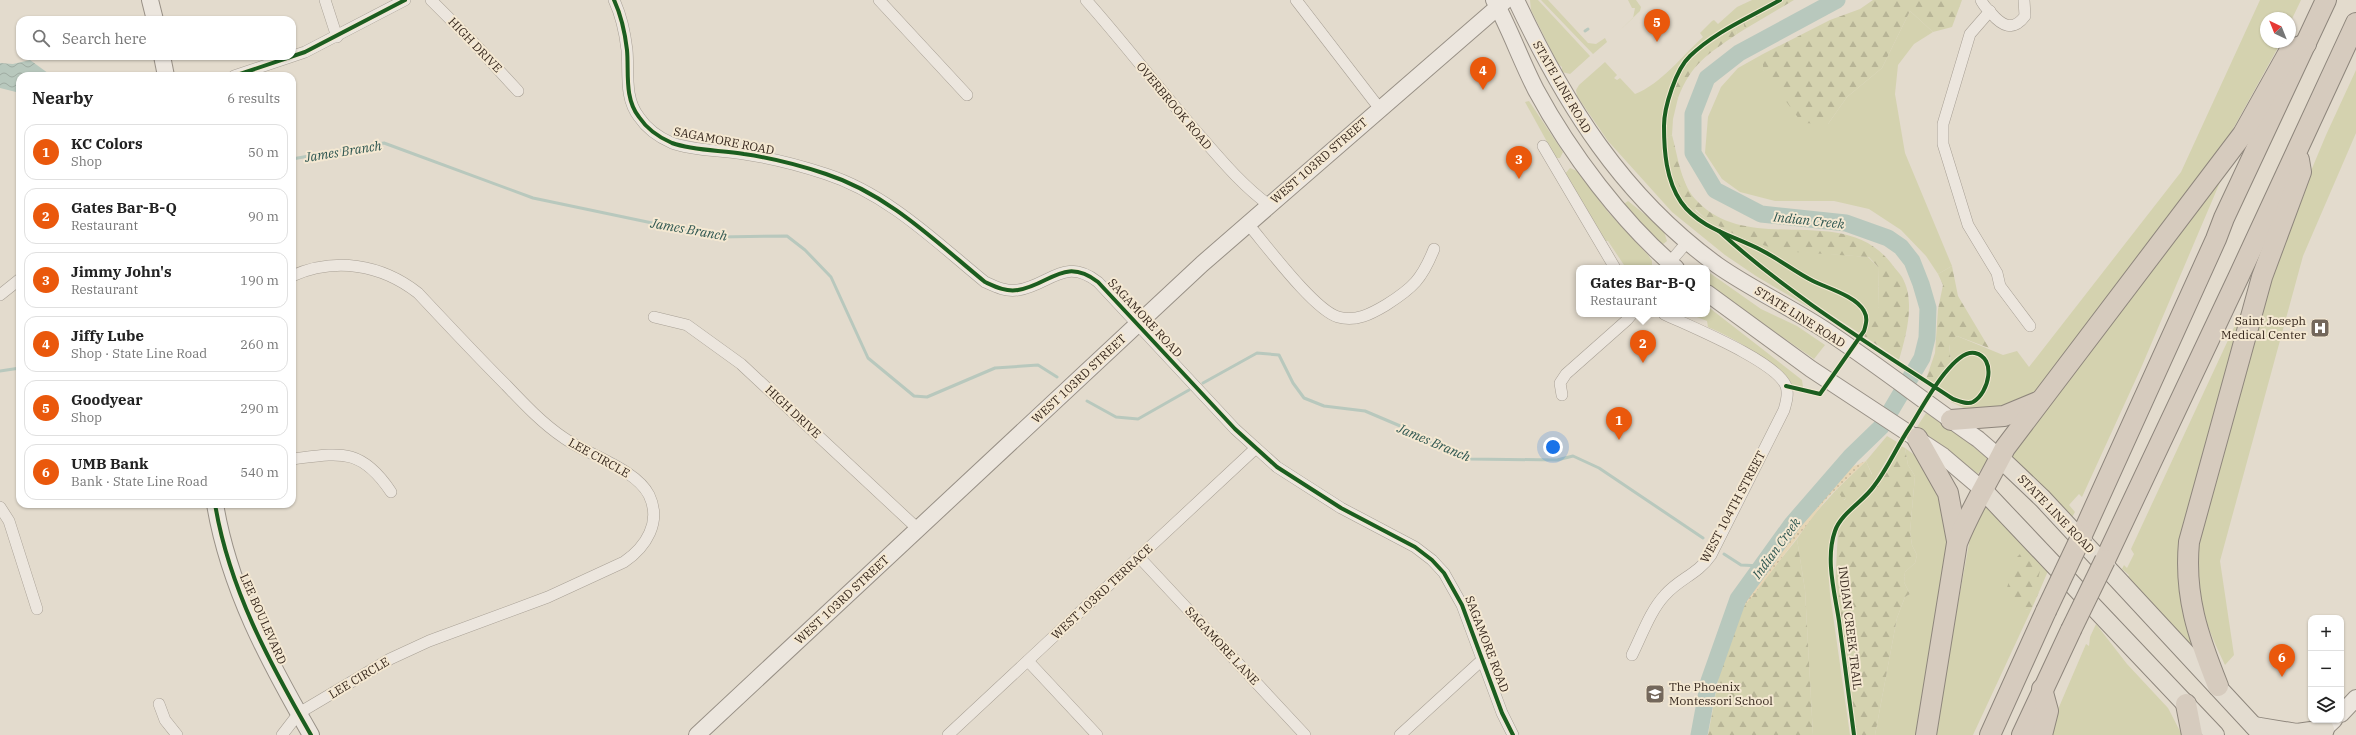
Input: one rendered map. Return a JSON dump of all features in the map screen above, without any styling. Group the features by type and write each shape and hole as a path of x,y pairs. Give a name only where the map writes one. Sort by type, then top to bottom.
{"highway":[{"path":"1990,735 2094,509 2216,239 2224,218 2326,0"},
{"path":"2022,735 2042,689 2116,536 2297,152 2356,23"},
{"path":"1926,735 1957,543 1969,513 1984,490 2000,458 2243,134 2290,50 2306,44"},
{"path":"2218,686 2192,612 2188,577 2189,542 2262,277 2302,172 2297,152"},
{"path":"1951,420 1972,417 1994,418 2004,416 2042,400"},
{"path":"1917,438 1948,493 1957,543"},
{"path":"2042,689 2048,711 2042,735"},
{"path":"2186,704 2192,735"}],"main road":[{"path":"150,0 154,16"},
{"name":"STATE LINE ROAD","path":"1516,0 1556,81 1595,142 1637,194 1688,241 1717,265 1833,335 1934,409 1978,439 2000,458 2043,500 2218,686 2258,731"},
{"name":"WEST 103RD STREET","path":"697,735 1137,324 1499,2"},
{"name":"STATE LINE ROAD","path":"1499,2 1525,68 1557,125 1598,183 1669,265"},
{"path":"163,60 165,72"},
{"path":"1710,295 1811,369 1917,438 1984,490 2215,735"},
{"name":"LEE BOULEVARD","path":"216,508 225,551 236,584 271,662 311,735"},
{"path":"2344,711 2356,698"},
{"path":"2258,731 2297,733 2325,730"}],"street":[{"path":"325,0 337,37"},
{"path":"296,55 337,37 405,0"},
{"name":"HIGH DRIVE","path":"431,0 474,43 518,92"},
{"name":"SAGAMORE ROAD","path":"614,0 625,41 628,86 631,102 637,116 646,127 661,138 673,143 779,161 827,174 849,183 892,207 985,282 996,288 1018,290 1062,272 1077,271 1091,277 1256,448 1300,483 1341,508 1408,543 1432,560 1455,590 1502,712 1514,735"},
{"path":"878,0 967,94"},
{"name":"OVERBROOK ROAD","path":"1086,0 1167,99 1220,159 1250,191 1269,205"},
{"path":"1296,0 1380,109"},
{"path":"1981,0 2000,23 2010,26 2020,22 2025,16 2024,0"},
{"path":"1990,11 1970,34 1943,124 1943,144 1968,225 1997,273 2000,286 2030,326"},
{"path":"246,72 281,60"},
{"path":"1543,146 1613,265"},
{"path":"1248,224 1319,305 1338,317 1352,319 1373,313 1408,291 1427,269 1434,249"},
{"path":"1671,265 1688,241"},
{"name":"LEE CIRCLE","path":"296,275 319,266 349,265 368,267 386,273 407,284 418,293 524,404 564,438 637,480 649,495 654,518 653,526 646,543 635,555 624,562 541,600 429,641 390,659 299,713"},
{"path":"0,295 16,282"},
{"name":"HIGH DRIVE","path":"654,317 687,325 741,364 918,529"},
{"path":"1562,396 1560,383 1566,374 1630,317"},
{"name":"WEST 104TH STREET","path":"1632,655 1664,596 1673,587 1693,575 1711,554 1784,410 1787,399 1786,386 1780,378 1770,370 1720,338 1671,317"},
{"name":"WEST 103RD TERRACE","path":"948,735 1256,448"},
{"path":"296,459 333,454 348,455 360,460 370,468 392,492"},
{"path":"0,507 9,521 37,609"},
{"name":"SAGAMORE LANE","path":"1139,557 1306,735"},
{"path":"1400,735 1482,660"},
{"path":"1028,661 1098,735"},
{"path":"159,704 165,720 177,735"},
{"path":"282,735 299,713"}],"green space":[{"path":"1530,0 1538,0 1590,56 1570,74 1562,72 1562,67 1558,64 1531,10"},
{"path":"1541,0 1548,0 1588,43 1596,44 1605,38 1607,42 1593,54"},
{"path":"1628,0 1636,0 1641,7 1640,11 1633,18 1635,8 1632,8"},
{"path":"1752,0 1784,0 1743,22 1745,29 1737,34 1735,27 1692,56 1673,94 1678,98 1673,119 1672,135 1667,138 1696,211 1706,219 1738,236 1780,250 1868,257 1878,267 1879,307 1869,320 1864,336 1830,314 1827,318 1756,276 1725,255 1672,212 1608,141 1577,96 1576,90 1579,85 1605,62 1617,75 1614,78 1617,80 1620,78 1635,94 1645,89 1663,76 1703,37 1700,33 1712,21 1714,20 1718,24 1737,7"},
{"path":"1784,0 1794,0 1745,29 1743,22"},
{"path":"1873,0 1962,0 1952,27 1933,32 1910,11 1882,68 1847,97 1828,124 1802,123 1763,70 1763,54 1830,20 1860,9"},
{"path":"2260,0 2301,0 2295,12 2260,12 2260,48 2278,48 2228,138 2033,395 2019,405 1968,410 1951,402 1954,398 1934,384 1951,362 1949,344 1957,336 2003,355 2017,351 2029,367 2181,172"},
{"path":"1910,11 1933,32 1914,44 1898,65 1895,94 1905,153 1952,266 1938,274 1926,256 1901,230 1869,209 1834,201 1775,201 1740,192 1722,179 1705,153 1708,117 1721,87 1738,68 1763,54 1763,70 1828,124 1847,97 1882,68"},
{"path":"1735,27 1737,34 1709,54 1695,68 1683,86 1678,98 1673,94 1683,68 1692,56"},
{"path":"2356,70 2356,133 2303,256 2220,561 2234,655 2225,665 2204,616 2198,586 2198,552 2201,532 2280,245 2326,135"},
{"path":"1529,101 1563,152 1560,158 1556,158 1525,102"},
{"path":"1672,135 1684,180 1692,195 1698,202 1720,218 1744,226 1770,229 1823,231 1848,235 1871,245 1891,263 1902,277 1906,286 1909,307 1907,330 1899,360 1864,336 1869,320 1868,314 1879,307 1878,267 1869,257 1780,251 1738,236 1706,219 1685,199 1676,178 1667,138"},
{"path":"2229,161 2141,368 2082,497 2079,494 2069,505 2075,512 2071,519 2010,455"},
{"path":"1570,168 1577,171 1608,212 1648,255 1652,261 1652,265 1624,265 1608,241 1605,241 1565,174"},
{"path":"1628,201 1663,229 1667,241 1662,245 1624,204"},
{"path":"1952,266 1958,296 1989,348 1957,336 1949,345 1951,362 1934,384 1926,379 1935,353 1938,309 1943,285 1938,274"},
{"path":"1710,273 1761,309 1797,326 1825,345 1814,359 1710,287"},
{"path":"2249,295 2191,511 2194,647 2179,634 2127,578 2129,575 2122,569 2124,565 2127,568 2134,554 2131,549"},
{"path":"1710,308 1802,380 1803,387 1790,385 1764,359 1742,344 1708,327 1707,321 1697,317 1710,317"},
{"path":"1926,413 1956,432 1988,459 1978,474 1917,427"},
{"path":"1887,436 1897,442 1873,483 1835,524 1831,533 1828,567 1830,594 1850,735 1813,735 1805,590 1797,539 1811,518 1837,489 1844,500 1872,474 1866,461"},
{"path":"1901,446 1905,448 1908,465 1915,476 1910,532 1912,545 1917,555 1915,563 1905,572 1904,582 1910,594 1905,597 1897,618 1875,735 1856,735 1835,588 1838,530 1847,516 1873,492"},
{"path":"1905,448 1916,456 1935,477 1947,542 1916,735 1875,735 1897,618 1905,597 1910,594 1904,582 1905,572 1915,563 1917,555 1912,545 1910,532 1915,476 1908,465"},
{"path":"1866,461 1872,475 1856,493 1843,500 1837,489"},
{"path":"1986,506 2048,571 2039,592 2036,589 2025,610 2032,608 1973,735 1934,735 1972,527 1983,507"},
{"path":"1797,539 1805,590 1813,735 1708,735 1725,644 1737,614"},
{"path":"2021,553 2040,571 2036,588 2039,592 2032,608 2025,610 2006,591 2016,558"},
{"path":"2096,624 2127,664 2168,708 2182,735 2047,735 2086,644 2089,646 2090,637"}],"sand":[{"path":"1866,461 1828,497 1752,597 1737,614 1744,599 1769,558 1801,515 1833,480 1846,470"}],"water":[{"path":"30,60 46,72 16,72 16,92 0,88 0,63 13,64"}],"waterway":[{"name":"Indian Creek","path":"1699,735 1709,681 1738,599 1792,524 1851,456 1881,427 1922,358 1927,338 1928,308 1912,261 1901,247 1888,238 1846,223 1761,214 1715,190 1693,153 1693,114 1707,78 1739,53 1837,0"},
{"name":"James Branch","path":"296,158 384,143 533,198 719,237 787,236 805,250 831,277 868,358 914,396 927,397 995,368 1038,365 1057,377"},
{"name":"James Branch","path":"1203,383 1257,353 1279,355 1293,383 1304,398 1324,406 1365,411 1412,431 1440,448 1470,459 1557,460 1573,456 1599,468 1703,538"},
{"name":"James Branch","path":"0,371 16,369"},
{"name":"James Branch","path":"1087,401 1116,417 1138,419 1189,390"},
{"name":"James Branch","path":"1724,554 1741,565 1762,566"}],"cycle path":[{"path":"296,55 305,52 405,0"},
{"path":"614,0 621,18 625,37 628,85 631,102 634,110 642,121 649,129 662,138 680,146 689,148 744,154 785,162 826,174 849,183 891,206 985,282 1001,289 1018,290 1039,283 1057,274 1066,272 1076,272 1086,275 1098,282 1235,429 1277,467 1341,508 1415,547 1432,560 1444,573 1462,605 1502,713 1513,735"},
{"path":"1780,0 1733,25 1711,39 1690,56 1680,70 1672,89 1666,109 1664,136 1665,155 1669,175 1676,193 1688,211 1707,225 1761,250 1813,281 1841,293 1855,301 1864,311 1866,319 1864,331 1820,394 1786,386"},
{"path":"246,72 281,60"},
{"name":"INDIAN CREEK TRAIL","path":"1719,231 1746,255 1803,299 1833,320 1893,360 1923,379 1953,399 1968,403 1979,398 1986,384 1988,368 1982,356 1975,353 1966,354 1957,360 1938,382 1930,395 1905,434 1879,479 1869,492 1847,513 1835,531 1831,553 1833,588 1839,621 1854,735"},
{"path":"216,508 221,535 230,565 252,624 280,680 311,735"}],"place":[{"name":"Goodyear","path":"1657,42"},
{"name":"Jiffy Lube","path":"1483,90"},
{"name":"Jimmy John's","path":"1519,179"},
{"name":"Saint Joseph Medical Center","path":"2320,328"},
{"name":"Gates Bar-B-Q","path":"1643,363"},
{"name":"KC Colors","path":"1619,440"},
{"name":"UMB Bank","path":"2282,677"},
{"name":"The Phoenix Montessori School","path":"1655,694"}]}
